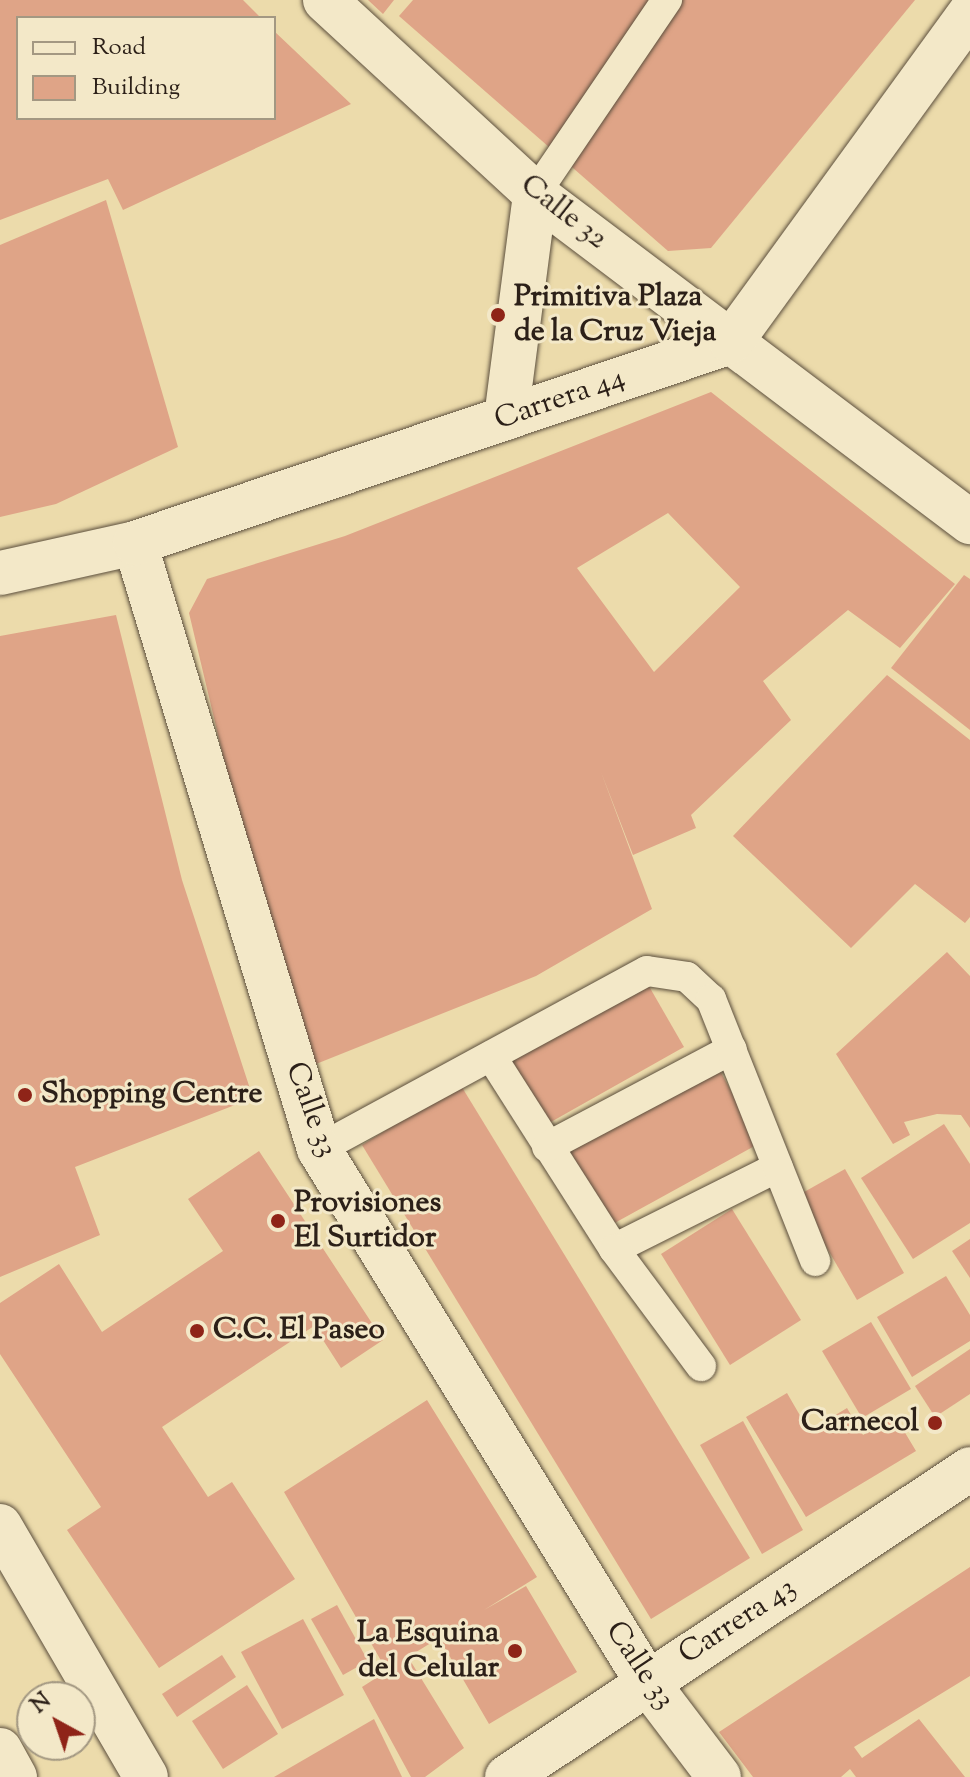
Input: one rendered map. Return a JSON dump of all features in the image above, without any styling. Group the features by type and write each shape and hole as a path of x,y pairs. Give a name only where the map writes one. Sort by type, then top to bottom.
{"street":[{"name":"Calle 32","path":"325,0 535,194 970,522"},
{"path":"731,342 970,13"},
{"path":"506,418 535,194"},
{"name":"Carrera 44","path":"0,573 135,543 731,342"},
{"name":"Calle 33","path":"135,543 319,1149 647,1682 719,1777"},
{"name":"Carrera 43","path":"507,1777 970,1469"},
{"path":"0,1526 146,1777"},
{"path":"0,1750 15,1777"}],"lane":[{"path":"535,194 667,0"},
{"path":"319,1149 647,971 687,977 711,999 815,1261"},
{"path":"547,1147 732,1049"},
{"path":"491,1056 614,1249 701,1366"},
{"path":"614,1249 778,1167"}],"building":[{"path":"0,0 243,0 259,16 16,16 16,120 276,120 276,33 351,104 123,210 108,179 0,220"},
{"path":"368,0 394,0 383,14"},
{"path":"413,0 915,0 711,248 668,251 399,16"},
{"path":"106,200 178,447 56,504 0,517 0,245"},
{"path":"711,392 955,584 900,648 848,610 763,681 791,720 691,815 696,828 633,855 601,772 652,909 536,976 316,1064 258,903 189,613 207,579 345,536","holes":["668,513 740,587 654,672 577,568"]},
{"path":"964,575 970,579 970,730 891,668"},
{"path":"116,615 182,880 253,1098 75,1167 100,1235 0,1277 0,636"},
{"path":"887,675 970,740 970,917 965,923 915,884 851,948 733,836"},
{"path":"947,952 970,976 970,1128 961,1115 937,1114 904,1122 910,1135 893,1144 836,1054"},
{"path":"646,981 684,1047 542,1127 506,1060"},
{"path":"719,1069 760,1143 611,1225 570,1151"},
{"path":"460,1084 750,1558 651,1619 362,1145"},
{"path":"944,1124 970,1164 970,1223 913,1259 861,1178"},
{"path":"259,1151 383,1340 341,1368 314,1326 162,1427 208,1497 232,1482 295,1579 159,1668 67,1530 101,1507 0,1354 0,1303 59,1264 102,1332 223,1251 188,1199"},
{"path":"845,1169 904,1273 857,1300 797,1196"},
{"path":"732,1209 801,1320 730,1365 661,1254"},
{"path":"970,1239 970,1278 952,1251"},
{"path":"946,1276 970,1315 970,1341 912,1377 877,1317"},
{"path":"871,1322 911,1389 862,1418 822,1351"},
{"path":"970,1349 970,1394 935,1417 915,1386"},
{"path":"787,1393 809,1431 847,1408 863,1435 895,1416 916,1451 806,1517 746,1417"},
{"path":"427,1400 537,1577 484,1610 526,1586 577,1672 489,1724 439,1638 408,1657 464,1748 425,1777 411,1777 362,1687 387,1671 284,1492"},
{"path":"743,1421 803,1530 762,1554 700,1445"},
{"path":"970,1567 970,1676 854,1747 862,1758 919,1719 965,1777 856,1777 850,1769 841,1777 753,1777 719,1732"},
{"path":"337,1605 368,1661 343,1675 311,1619"},
{"path":"303,1619 344,1695 282,1729 241,1652"},
{"path":"222,1655 236,1677 177,1717 162,1694"},
{"path":"247,1685 278,1734 223,1769 192,1721"},
{"path":"374,1719 402,1777 274,1777"}],"place":[{"name":"Primitiva Plaza de la Cruz Vieja","path":"498,315"},
{"name":"Shopping Centre","path":"25,1095"},
{"name":"Provisiones El Surtidor","path":"278,1221"},
{"name":"C.C. El Paseo","path":"197,1331"},
{"name":"Carnecol","path":"935,1423"},
{"name":"La Esquina del Celular","path":"515,1651"}]}
